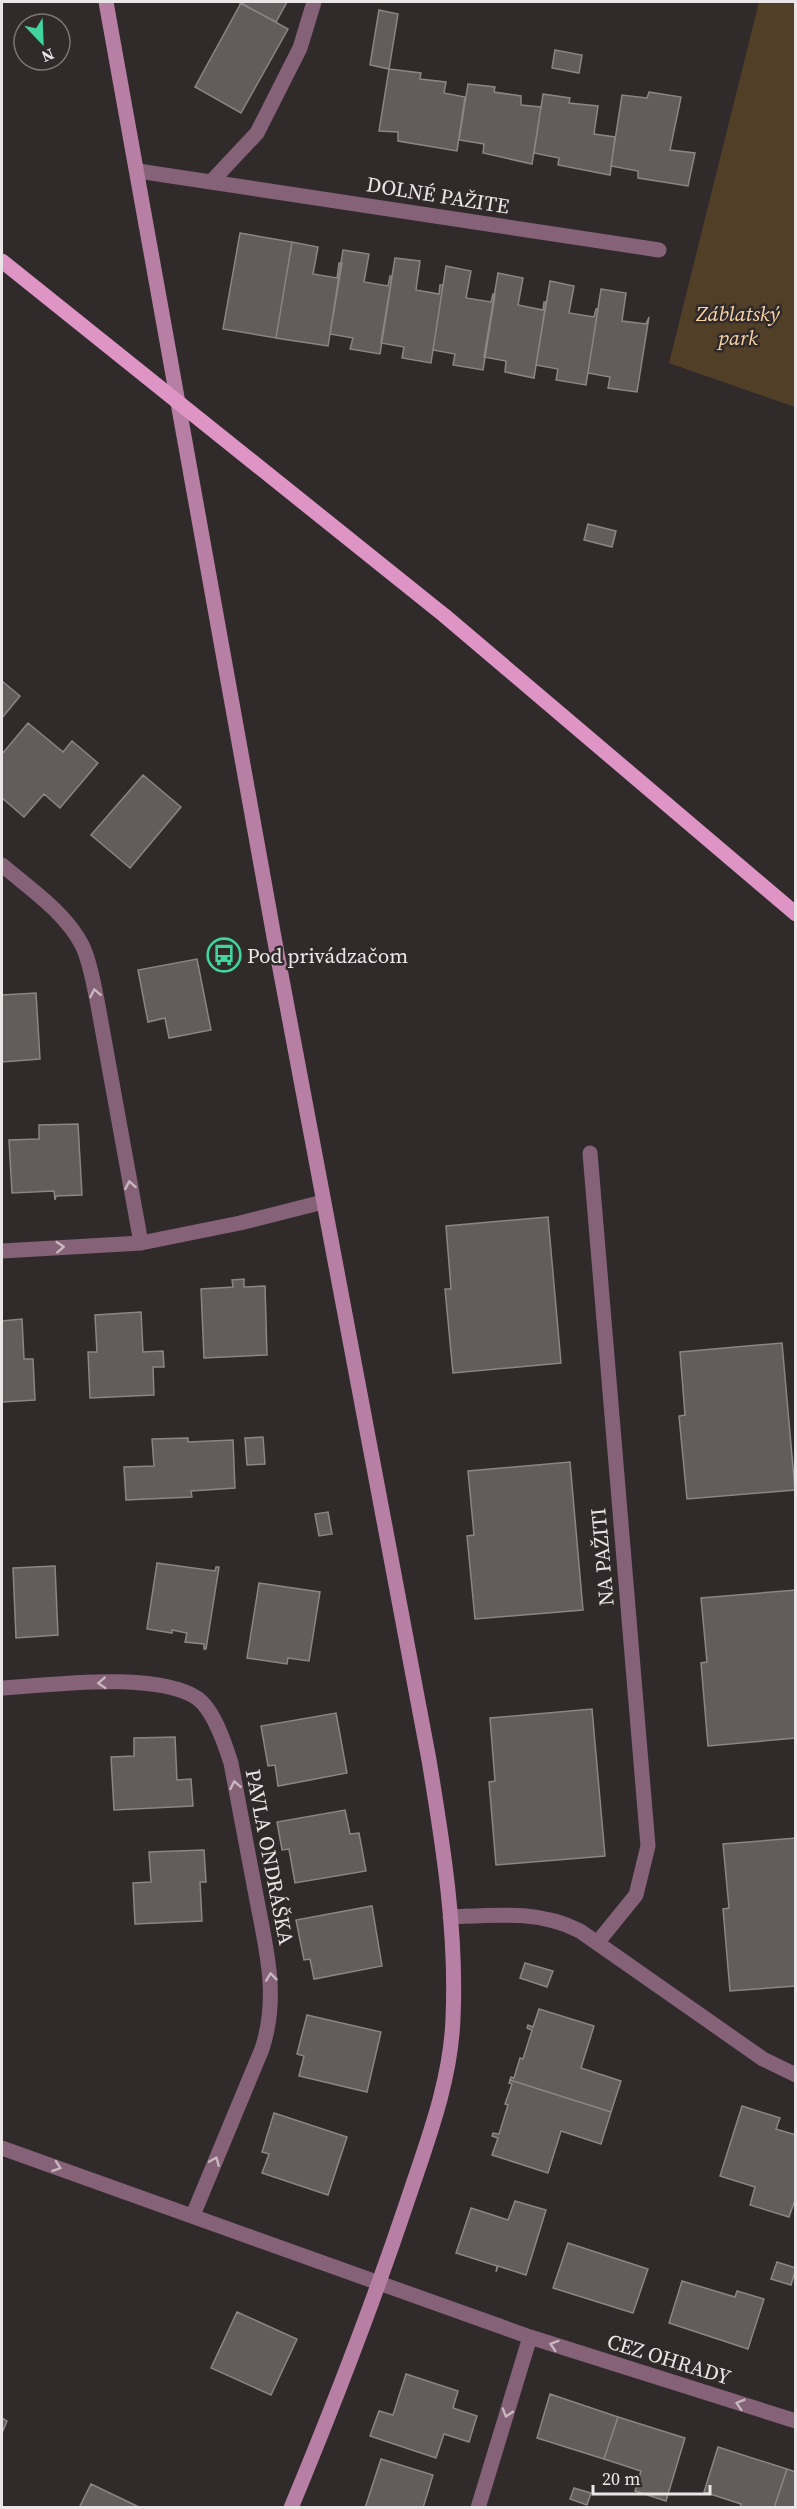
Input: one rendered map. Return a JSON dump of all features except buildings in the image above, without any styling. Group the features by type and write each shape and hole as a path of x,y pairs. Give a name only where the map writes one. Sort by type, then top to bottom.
{"main road":[{"path":"2,261 446,616 795,914"}],"street":[{"path":"106,2 323,1202 429,1760 447,1872 454,1965 453,2020 440,2105 338,2396 291,2508"},
{"path":"211,182 257,133 300,48 314,2"},
{"name":"DOLNÉ PAŽITE","path":"138,171 659,250"},
{"path":"2,865 55,911 82,945 97,1000 141,1243"},
{"name":"NA PAŽITI","path":"590,1153 648,1846 636,1895 597,1943"},
{"path":"2,1251 141,1243 323,1202"},
{"name":"PAVLA ONDRÁŠKA","path":"2,1688 122,1682 161,1684 198,1699 221,1732 231,1763 270,1971 271,2010 262,2049 193,2215"},
{"path":"450,1917 515,1915 560,1921 597,1943 764,2059 795,2075"},
{"path":"2,2148 379,2283"},
{"name":"CEZ OHRADY","path":"379,2283 530,2337 795,2421"},
{"path":"478,2508 530,2337"}],"green space":[{"name":"Záblatský park","path":"759,2 795,2 795,407 669,363"}],"place":[{"name":"Pod privádzačom","path":"224,955"}]}
